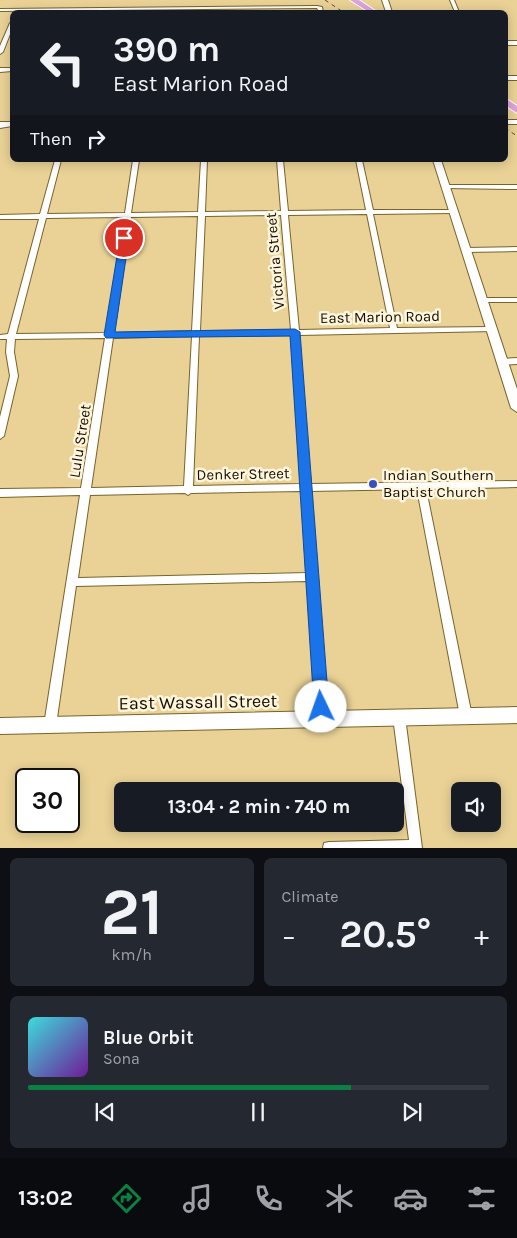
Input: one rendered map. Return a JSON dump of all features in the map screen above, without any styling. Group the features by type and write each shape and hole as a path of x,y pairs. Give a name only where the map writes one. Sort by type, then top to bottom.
{"main road":[{"path":"345,0 361,10"},
{"path":"354,0 370,10"}],"street":[{"path":"205,0 204,10 264,10 317,7 320,10"},
{"path":"264,0 264,10"},
{"path":"0,52 10,29"},
{"path":"0,436 14,376 10,352 11,337 57,162"},
{"name":"Lulu Street","path":"50,725 136,162"},
{"path":"188,490 204,162"},
{"name":"Victoria Street","path":"280,162 307,488 322,719"},
{"path":"359,162 394,331"},
{"path":"438,162 517,408"},
{"path":"446,187 517,187"},
{"path":"0,216 453,211"},
{"path":"466,250 517,249"},
{"path":"482,300 517,300"},
{"name":"East Marion Road","path":"0,337 491,329"},
{"path":"502,362 517,362"},
{"name":"Denker Street","path":"0,493 517,484"},
{"path":"421,486 466,716"},
{"path":"72,582 313,577"},
{"name":"East Wassall Street","path":"0,726 517,715"},
{"path":"328,848 416,847 399,718"}],"railway":[{"path":"325,0 340,10"},
{"path":"508,130 517,136"}],"place":[{"name":"Indian Southern Baptist Church","path":"373,484"}],"route":[{"path":"124,238 109,335 295,332 321,707"}]}
